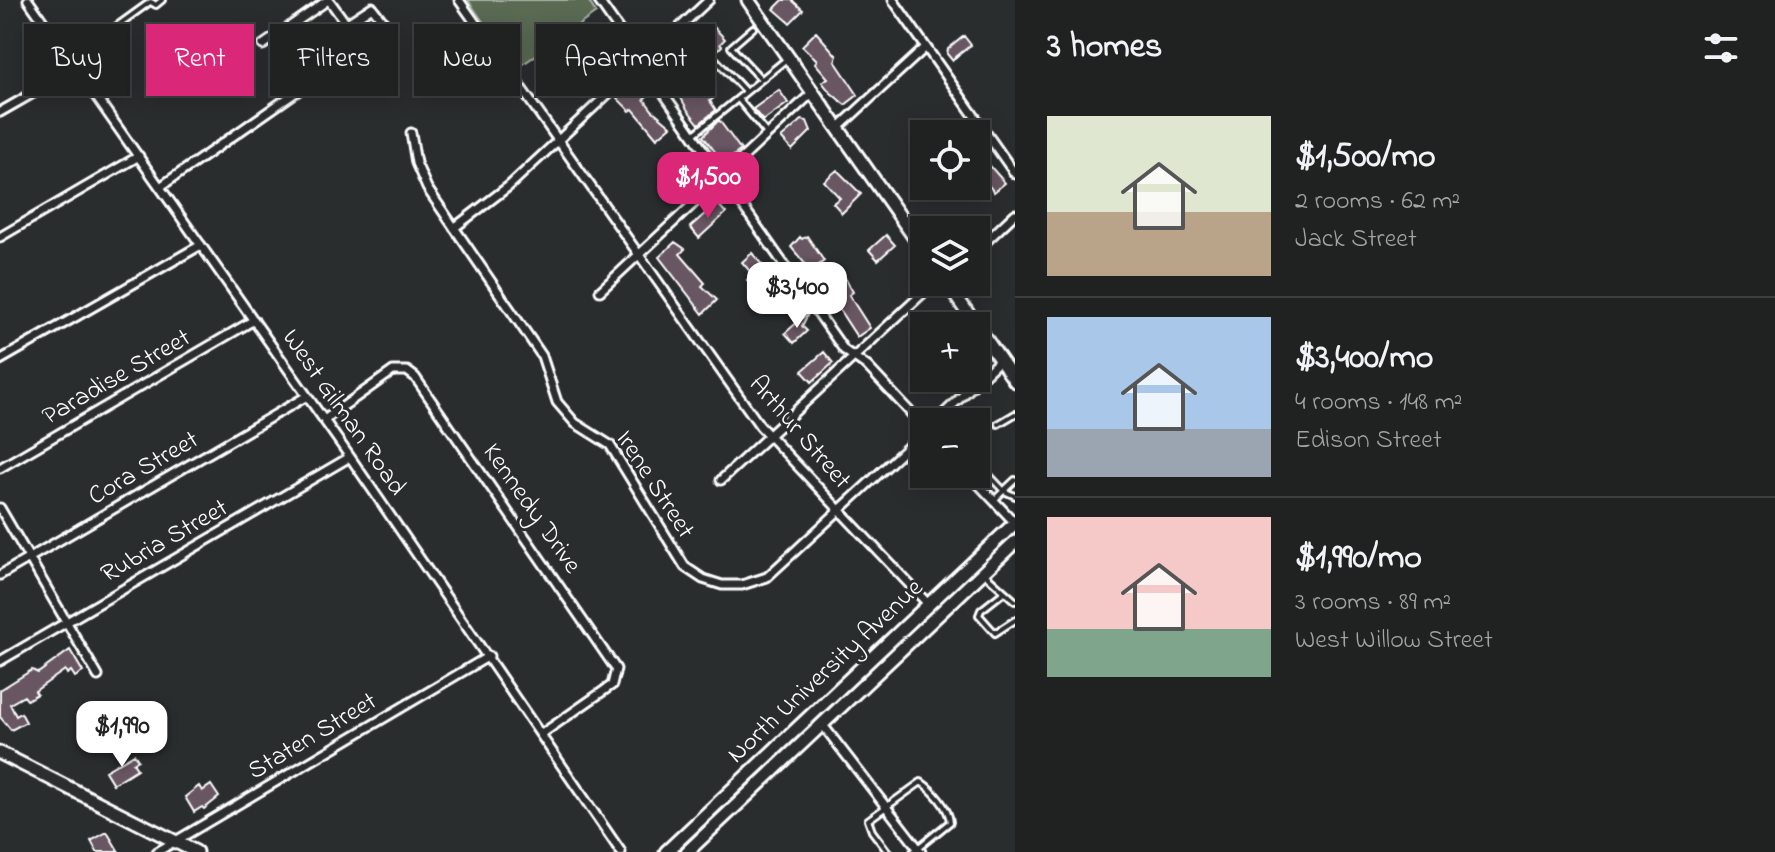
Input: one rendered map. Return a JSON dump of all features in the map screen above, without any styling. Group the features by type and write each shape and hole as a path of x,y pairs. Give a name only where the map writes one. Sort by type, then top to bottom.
{"main road":[{"path":"748,0 910,231"},
{"path":"956,296 1015,381"},
{"name":"North University Avenue","path":"666,852 1015,523"},
{"name":"North University Avenue","path":"687,852 1015,542"},
{"path":"0,753 196,852"}],"street":[{"name":"West Gilman Road","path":"28,0 45,24"},
{"path":"263,45 328,0 346,24 380,0"},
{"name":"Arthur Street","path":"459,0 769,436 929,605"},
{"path":"598,0 615,24"},
{"path":"683,24 709,0"},
{"path":"893,0 1015,174"},
{"path":"372,7 385,24"},
{"path":"838,128 926,47"},
{"path":"600,291 813,92"},
{"path":"0,112 28,96"},
{"name":"West Gilman Road","path":"97,96 543,733 621,852"},
{"path":"160,187 290,96"},
{"path":"454,228 500,194 606,96"},
{"path":"665,96 844,350 867,366 910,414"},
{"name":"Irene Street","path":"411,133 420,175 542,356 557,402 575,423 610,445 676,556 691,572 722,585 756,582 784,563 910,443"},
{"path":"0,237 139,156"},
{"path":"990,238 1015,214"},
{"path":"0,360 201,245"},
{"path":"721,480 920,296"},
{"name":"Paradise Street","path":"0,468 254,320"},
{"path":"950,408 1000,360"},
{"name":"Kennedy Drive","path":"324,420 393,371 401,370 415,377 616,669 612,685 543,733"},
{"name":"Cora Street","path":"0,575 307,396"},
{"name":"Rubria Street","path":"0,661 350,457"},
{"path":"983,488 1015,523"},
{"path":"0,508 98,676"},
{"name":"Staten Street","path":"157,852 489,656"},
{"path":"822,724 917,851"}],"lane":[{"path":"118,24 150,1 156,5 162,0"},
{"path":"753,28 731,47 761,79"},
{"path":"693,135 739,100 739,95 789,58"},
{"path":"716,60 745,91"},
{"path":"739,100 768,135"},
{"path":"998,424 1015,414"},
{"path":"990,476 1004,491 1015,496"},
{"path":"994,500 1015,480"},
{"path":"983,572 1015,601"},
{"path":"1004,592 979,615 995,633 1015,620"},
{"path":"888,852 868,824 871,815 921,782 931,790 950,816 950,822 917,851"}],"green space":[{"path":"468,0 588,0 596,13 580,24 536,24 536,55 520,66 520,24 485,24"}],"building":[{"path":"783,0 792,0 803,10 790,23 774,9"},
{"path":"715,28 725,39 720,44 722,46 715,53"},
{"path":"816,32 837,56 835,61 858,95 845,105 822,82 828,78 815,63 817,60 802,46"},
{"path":"964,36 971,45 952,60 947,54 948,49"},
{"path":"779,90 788,103 763,121 753,109"},
{"path":"647,96 644,99 652,110 671,126 657,138 633,109 630,111 617,98"},
{"path":"680,96 715,97 710,101 716,110 699,124"},
{"path":"719,120 741,150 724,163 703,136"},
{"path":"802,120 807,121 811,131 792,150 781,138"},
{"path":"990,166 1005,183 994,192 990,187"},
{"path":"837,170 861,194 842,213 833,203 840,198 824,181"},
{"path":"717,203 726,213 699,238 690,227"},
{"path":"886,235 895,245 878,260 869,250"},
{"path":"807,236 824,261 811,271 791,247 800,237"},
{"path":"675,242 685,249 680,254 705,283 702,286 717,300 703,314 659,257"},
{"path":"752,253 771,279 758,291 747,280 753,275 742,262"},
{"path":"845,278 853,292 849,295 870,328 857,337 827,291"},
{"path":"809,312 802,326 807,331 794,343 785,333"},
{"path":"824,352 833,363 812,382 802,371"},
{"path":"70,650 83,672 75,677 71,671 67,674 65,670 35,691 37,694 27,700 24,696 10,704 16,716 21,713 26,722 11,730 0,717 0,690 32,670 38,673"},
{"path":"134,754 138,760 133,763 137,769 113,784 105,771"},
{"path":"211,785 219,797 204,809 202,807 194,812 185,797 199,786 202,791"},
{"path":"107,832 119,852 97,852 91,841"}]}
